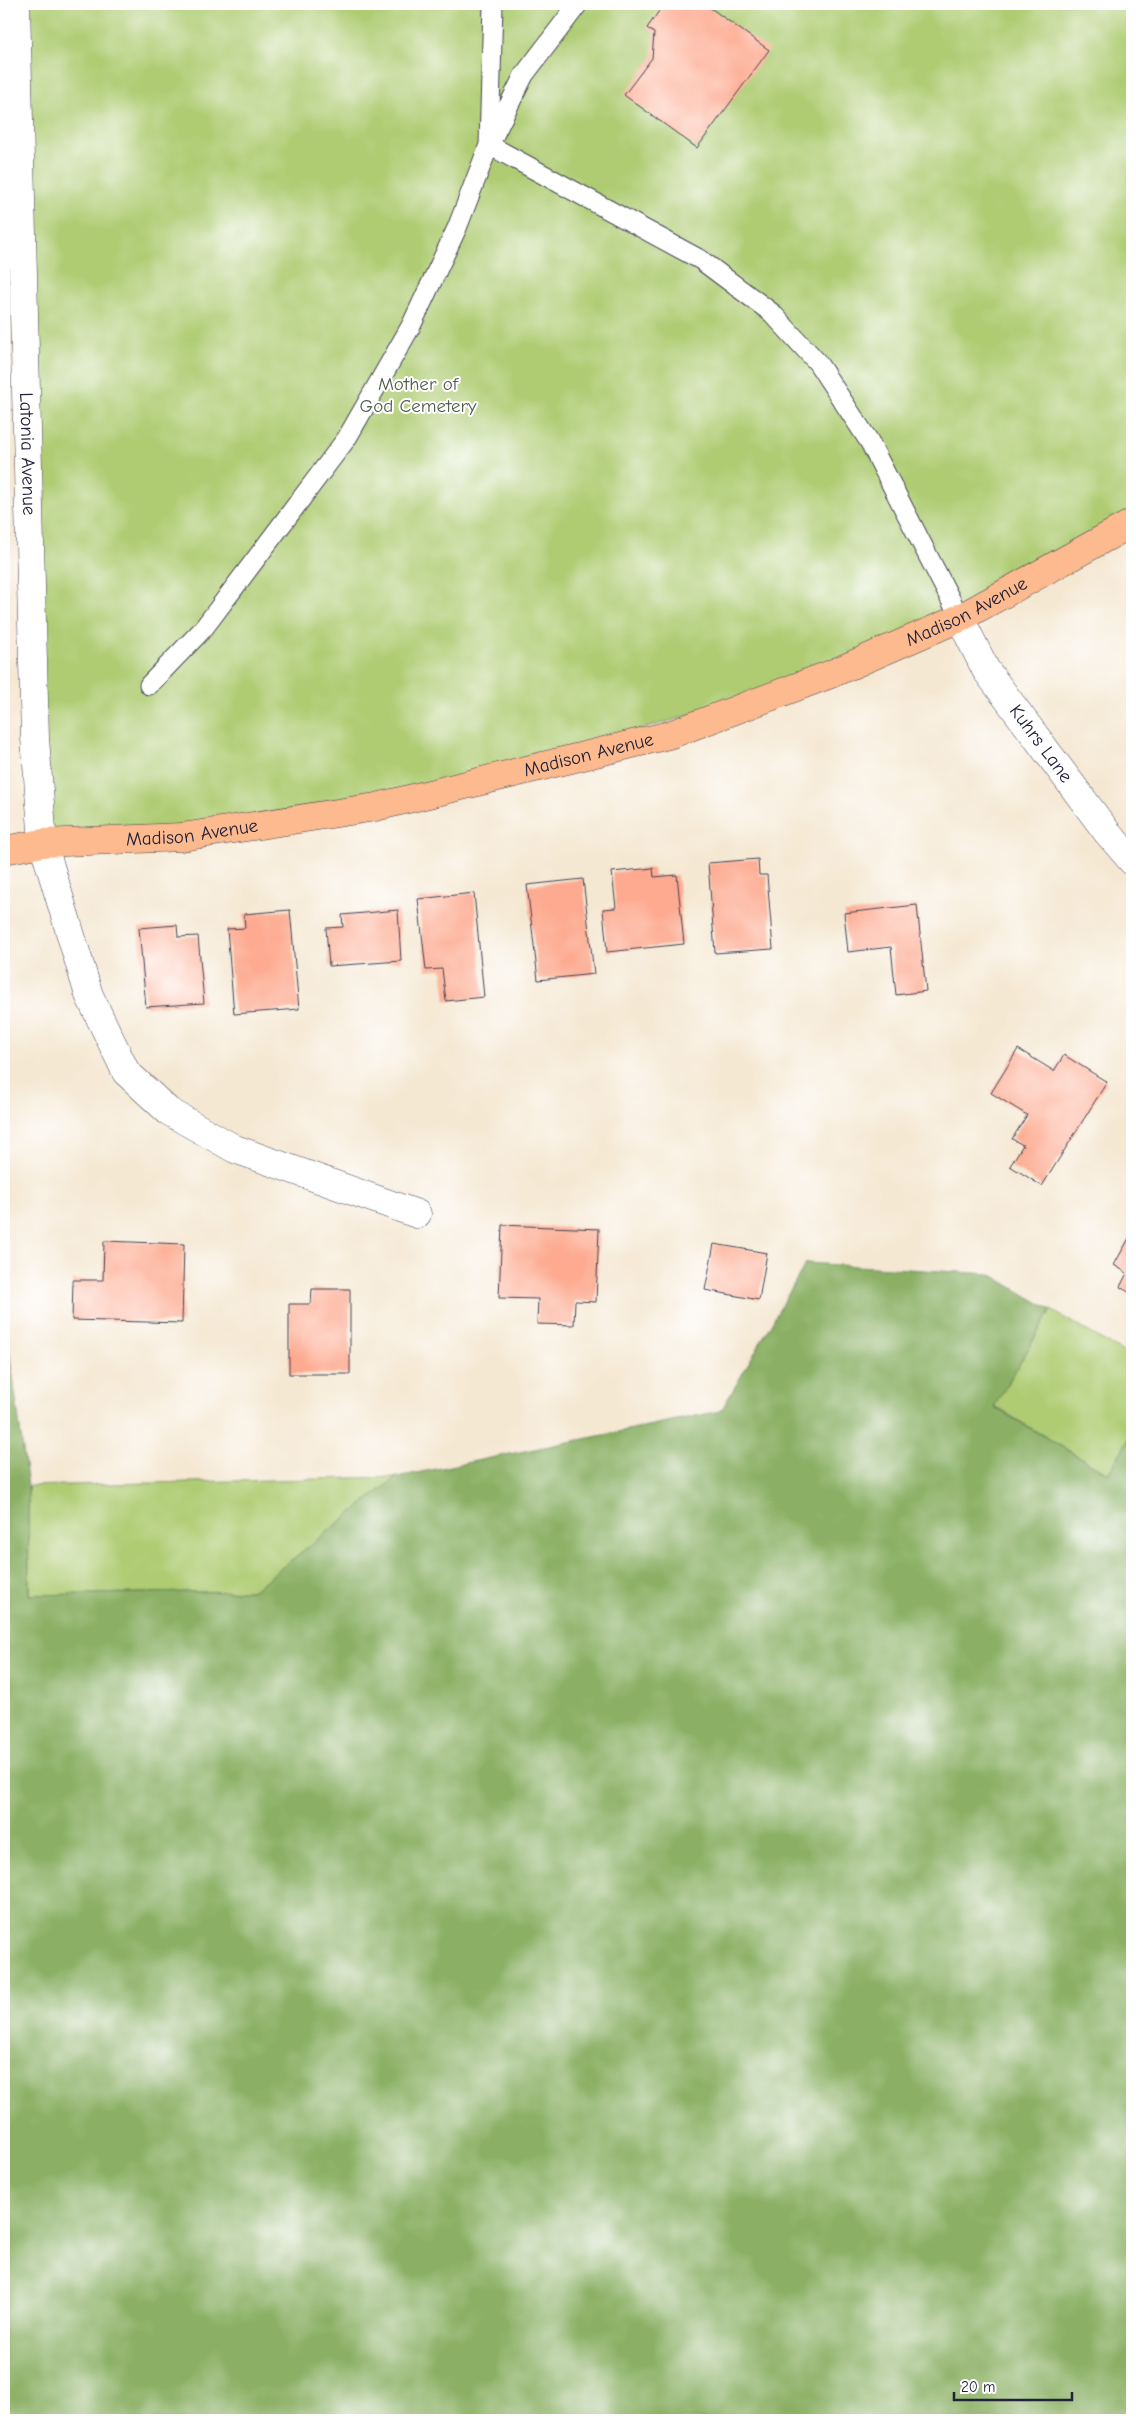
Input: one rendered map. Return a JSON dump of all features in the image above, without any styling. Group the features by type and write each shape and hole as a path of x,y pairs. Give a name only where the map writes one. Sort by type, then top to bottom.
{"main road":[{"name":"Madison Avenue","path":"4,850 43,843 182,837 376,807 541,768 668,735 831,674 960,618 1132,522"}],"street":[{"name":"Latonia Avenue","path":"16,4 35,738 43,843 88,995 126,1072 168,1111 235,1149 417,1214"},
{"name":"Kuhrs Lane","path":"960,618 986,670 1107,832 1132,861"}],"lane":[{"path":"489,144 494,4"},
{"path":"149,685 203,629 347,438 411,326 457,228 489,144 524,75 578,4"},
{"path":"489,144 701,260 772,313 817,362 869,441 960,618"}],"green space":[{"name":"Mother of God Cemetery","path":"16,4 1132,4 1132,523 831,674 376,807 43,843"},
{"path":"806,1263 990,1274 1051,1310 994,1407 1108,1474 1132,1433 1132,2420 4,2420 4,1313 28,1486 29,1595 252,1591 397,1477 721,1411"},
{"path":"1051,1310 1132,1357 1132,1433 1108,1474 994,1406"},
{"path":"397,1477 252,1591 29,1595 28,1486"}],"building":[{"path":"664,4 705,4 769,50 697,148 624,95 652,58 654,33 647,28"},
{"path":"758,859 759,875 767,875 773,949 715,953 708,863"},
{"path":"653,868 654,877 677,875 684,944 607,952 603,909 616,908 612,872"},
{"path":"583,879 594,974 538,980 527,885"},
{"path":"474,893 484,997 446,1001 442,969 426,970 418,899"},
{"path":"917,905 926,991 896,995 891,947 848,952 844,913"},
{"path":"290,910 299,1009 234,1014 227,929 245,928 244,914"},
{"path":"398,910 401,961 329,966 326,928 343,927 342,915"},
{"path":"177,925 178,937 198,936 204,1003 146,1007 139,928"},
{"path":"1018,1049 1054,1071 1064,1055 1107,1082 1042,1186 1010,1166 1023,1145 1012,1139 1027,1115 991,1093"},
{"path":"502,1225 599,1229 596,1302 575,1301 574,1325 537,1324 538,1299 499,1298"},
{"path":"1132,1233 1132,1294 1120,1287 1127,1273 1114,1265"},
{"path":"104,1241 184,1244 182,1323 72,1320 73,1280 103,1280"},
{"path":"714,1244 767,1253 759,1300 705,1290"},
{"path":"312,1289 350,1289 350,1374 289,1374 289,1304 311,1304"}]}
